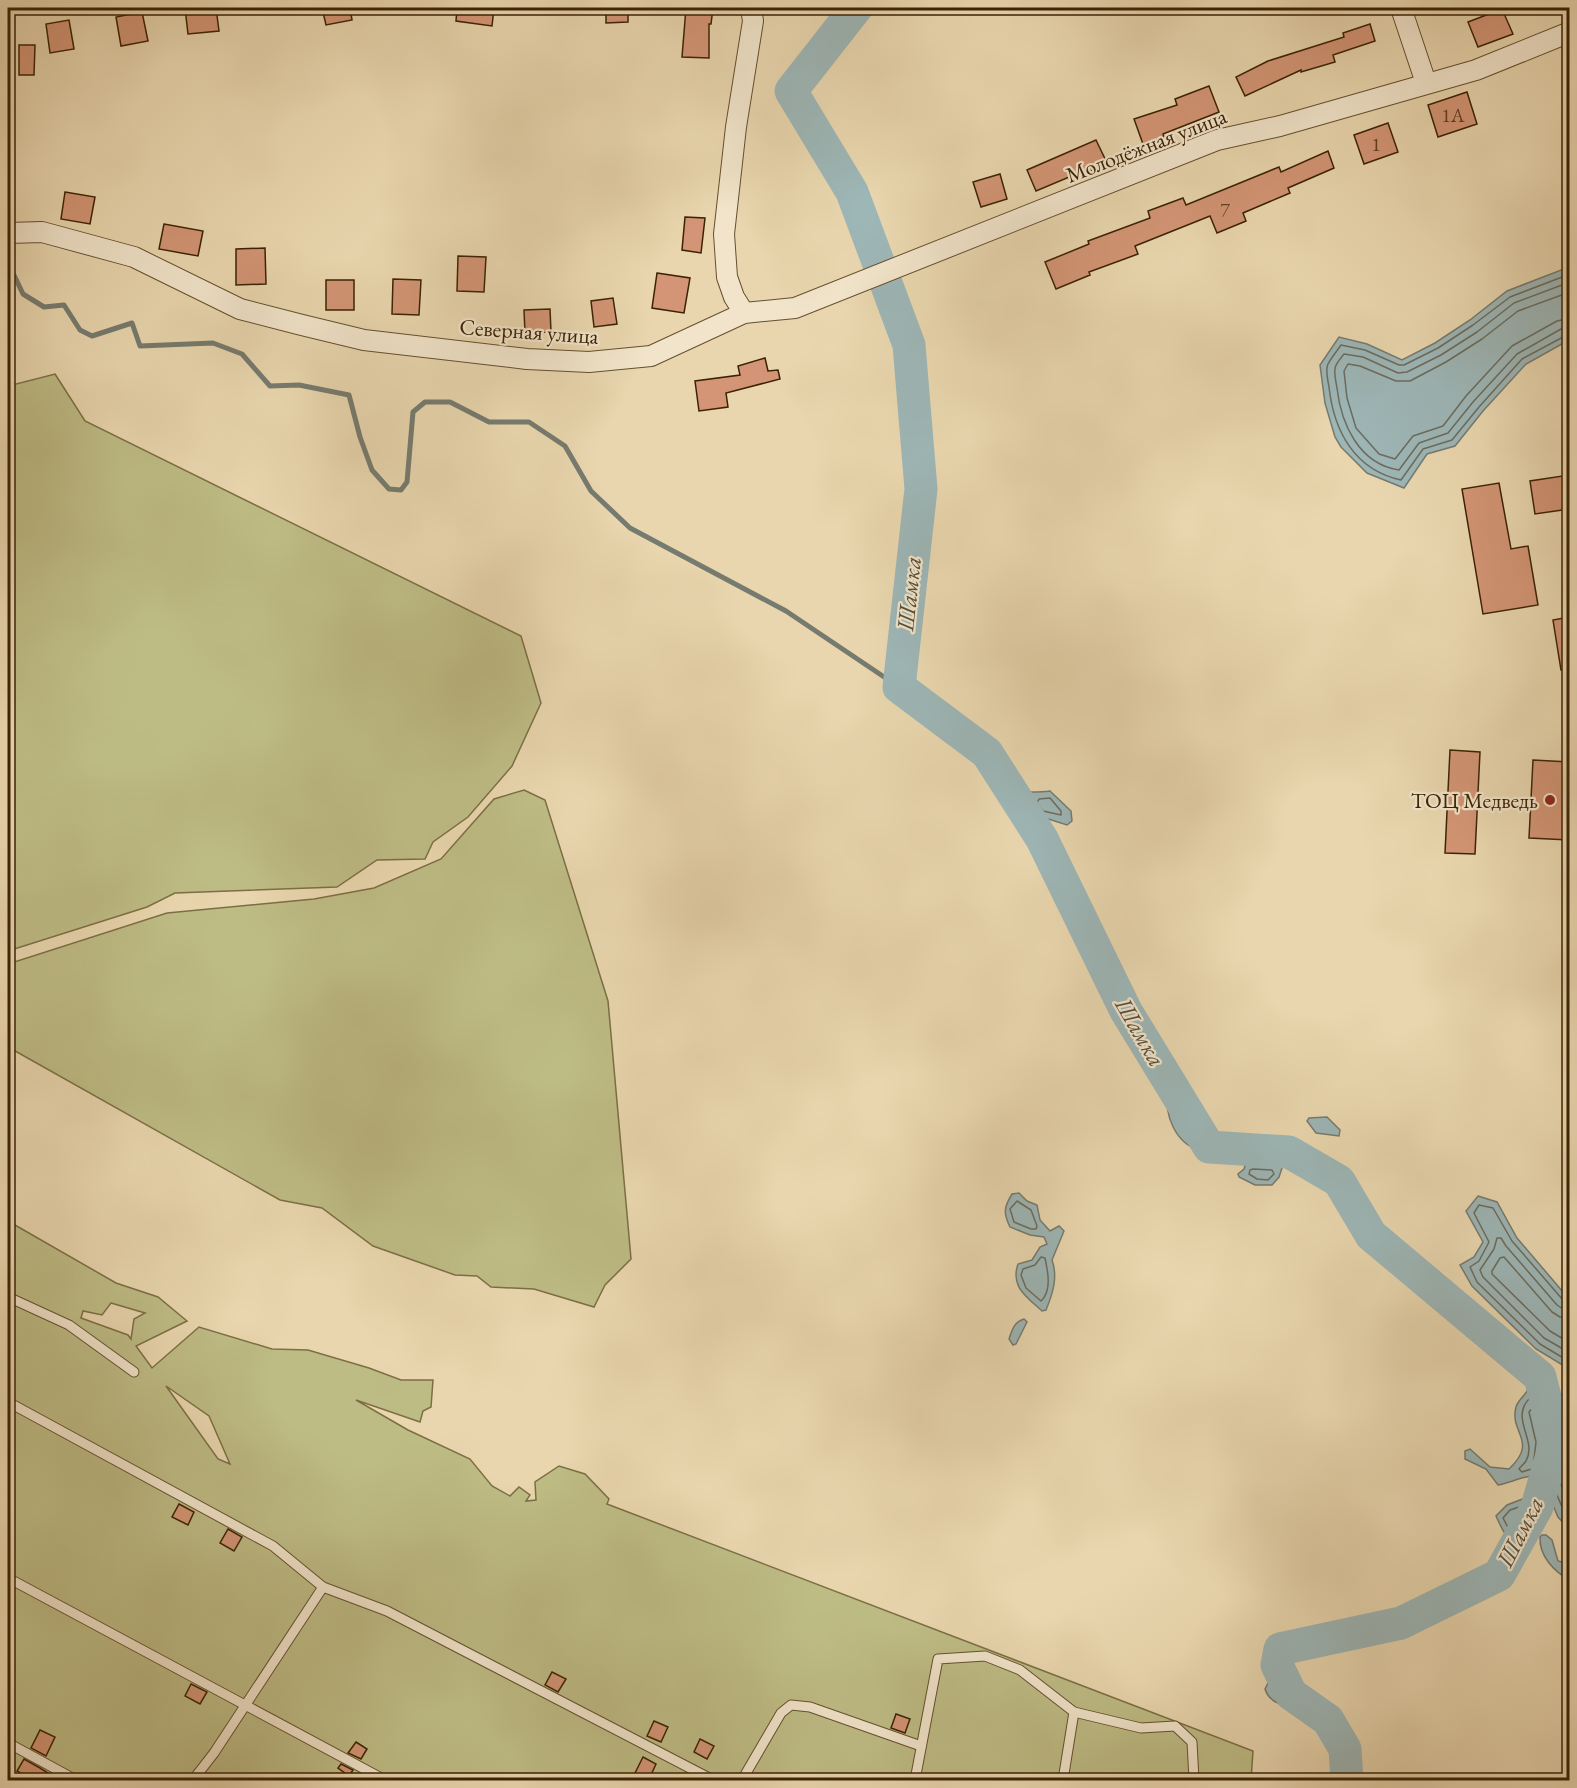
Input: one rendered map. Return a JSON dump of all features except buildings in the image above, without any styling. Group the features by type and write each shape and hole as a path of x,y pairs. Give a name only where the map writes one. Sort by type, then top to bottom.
{"street":[{"path":"744,313 734,297 728,278 724,234 736,127 753,21 752,8"},
{"path":"1401,8 1426,83"},
{"name":"Молодёжная улица","path":"744,313 795,308 1217,140 1280,126 1476,70 1569,32"},
{"name":"Северная улица","path":"8,232 42,232 134,257 240,309 312,328 364,340 516,357 589,362 651,356 744,313"}],"lane":[{"path":"8,1297 69,1325 134,1372"},
{"path":"8,1402 273,1546 323,1587 387,1611 713,1780"},
{"path":"8,1578 385,1780"},
{"path":"193,1780 323,1587"},
{"path":"915,1780 938,1659 986,1656 1020,1670 1074,1712 1142,1728 1175,1726 1192,1742 1194,1780"},
{"path":"742,1780 782,1713 791,1705 810,1707 921,1746"},
{"path":"1063,1780 1074,1712"},
{"path":"8,1743 76,1780"}],"shaded area":[{"path":"55,374 85,421 521,636 541,703 512,766 468,817 433,842 425,859 377,860 337,887 175,893 147,907 8,951 8,386"},
{"path":"524,790 545,800 608,1001 631,1259 605,1285 594,1307 534,1289 491,1287 477,1276 455,1275 373,1246 322,1208 280,1200 8,1047 8,964 167,913 314,899 374,888 441,859 494,799"},
{"path":"8,1221 116,1283 158,1297 187,1321 136,1346 152,1368 199,1327 272,1349 308,1350 401,1380 433,1380 431,1407 423,1411 420,1422 356,1400 408,1430 470,1459 492,1486 510,1496 519,1487 530,1495 526,1501 536,1500 535,1482 559,1466 585,1474 609,1499 607,1504 1253,1751 1251,1780 8,1780","holes":["111,1303 145,1313 134,1319 131,1339 128,1335 81,1318 83,1311 102,1315","166,1386 209,1416 230,1464 218,1459"]}],"water":[{"path":"1569,267 1569,340 1526,364 1455,446 1427,454 1404,488 1367,473 1341,447 1335,437 1325,403 1320,365 1339,337 1367,344 1402,360 1435,343 1470,320 1507,291"},
{"path":"1050,791 1071,811 1072,821 1067,825 1039,816 1027,801 1011,805 1006,798 1006,794 1012,793"},
{"path":"1169,1094 1180,1095 1186,1111 1188,1126 1201,1143 1202,1147 1198,1149 1184,1142 1173,1128 1167,1102"},
{"path":"1327,1117 1340,1130 1339,1136 1316,1133 1307,1121 1309,1118"},
{"path":"1285,1159 1279,1177 1272,1185 1255,1185 1239,1177 1238,1174 1244,1169 1246,1162 1264,1165"},
{"path":"1019,1193 1027,1201 1037,1205 1040,1220 1050,1231 1059,1226 1064,1231 1052,1260 1055,1273 1053,1291 1046,1310 1042,1311 1021,1291 1016,1279 1018,1264 1032,1260 1040,1247 1047,1244 1044,1237 1030,1235 1010,1227 1005,1214 1006,1206 1012,1194"},
{"path":"1478,1196 1497,1202 1517,1238 1569,1299 1569,1369 1536,1349 1472,1286 1460,1265 1474,1257 1483,1242 1466,1211"},
{"path":"1024,1319 1027,1322 1016,1344 1013,1345 1009,1339 1012,1330 1018,1322"},
{"path":"1527,1391 1549,1391 1569,1396 1570,1526 1567,1527 1558,1517 1540,1475 1498,1485 1486,1469 1465,1459 1465,1451 1470,1449 1490,1467 1509,1469 1522,1451 1523,1444 1515,1416 1517,1405"},
{"path":"1529,1498 1528,1523 1534,1536 1526,1544 1510,1539 1496,1516 1507,1505"},
{"path":"1542,1535 1552,1540 1558,1561 1562,1562 1569,1558 1569,1580 1558,1572 1545,1557 1540,1544"},
{"path":"1283,1680 1293,1697 1312,1693 1324,1701 1331,1712 1331,1721 1314,1709 1284,1705 1268,1696 1265,1689 1268,1683"}],"waterway":[{"name":"Шамка","path":"856,8 791,91 852,192 909,345 921,489 899,687 987,753 1042,839 1126,1011 1209,1147 1289,1152 1339,1181 1371,1235 1540,1377 1556,1441 1537,1507 1499,1575 1401,1623 1280,1649 1277,1665 1291,1694 1328,1720 1345,1749 1347,1780"},
{"path":"8,274 14,275 23,294 44,307 64,305 80,330 92,336 132,323 140,346 213,343 242,354 270,386 299,385 349,395 372,470 389,489 401,490 407,482 413,412 425,402 450,402 489,422 529,422 565,446 591,491 630,528 786,611 899,687"}],"place":[{"name":"ТОЦ Медведь","path":"1550,800"}]}
